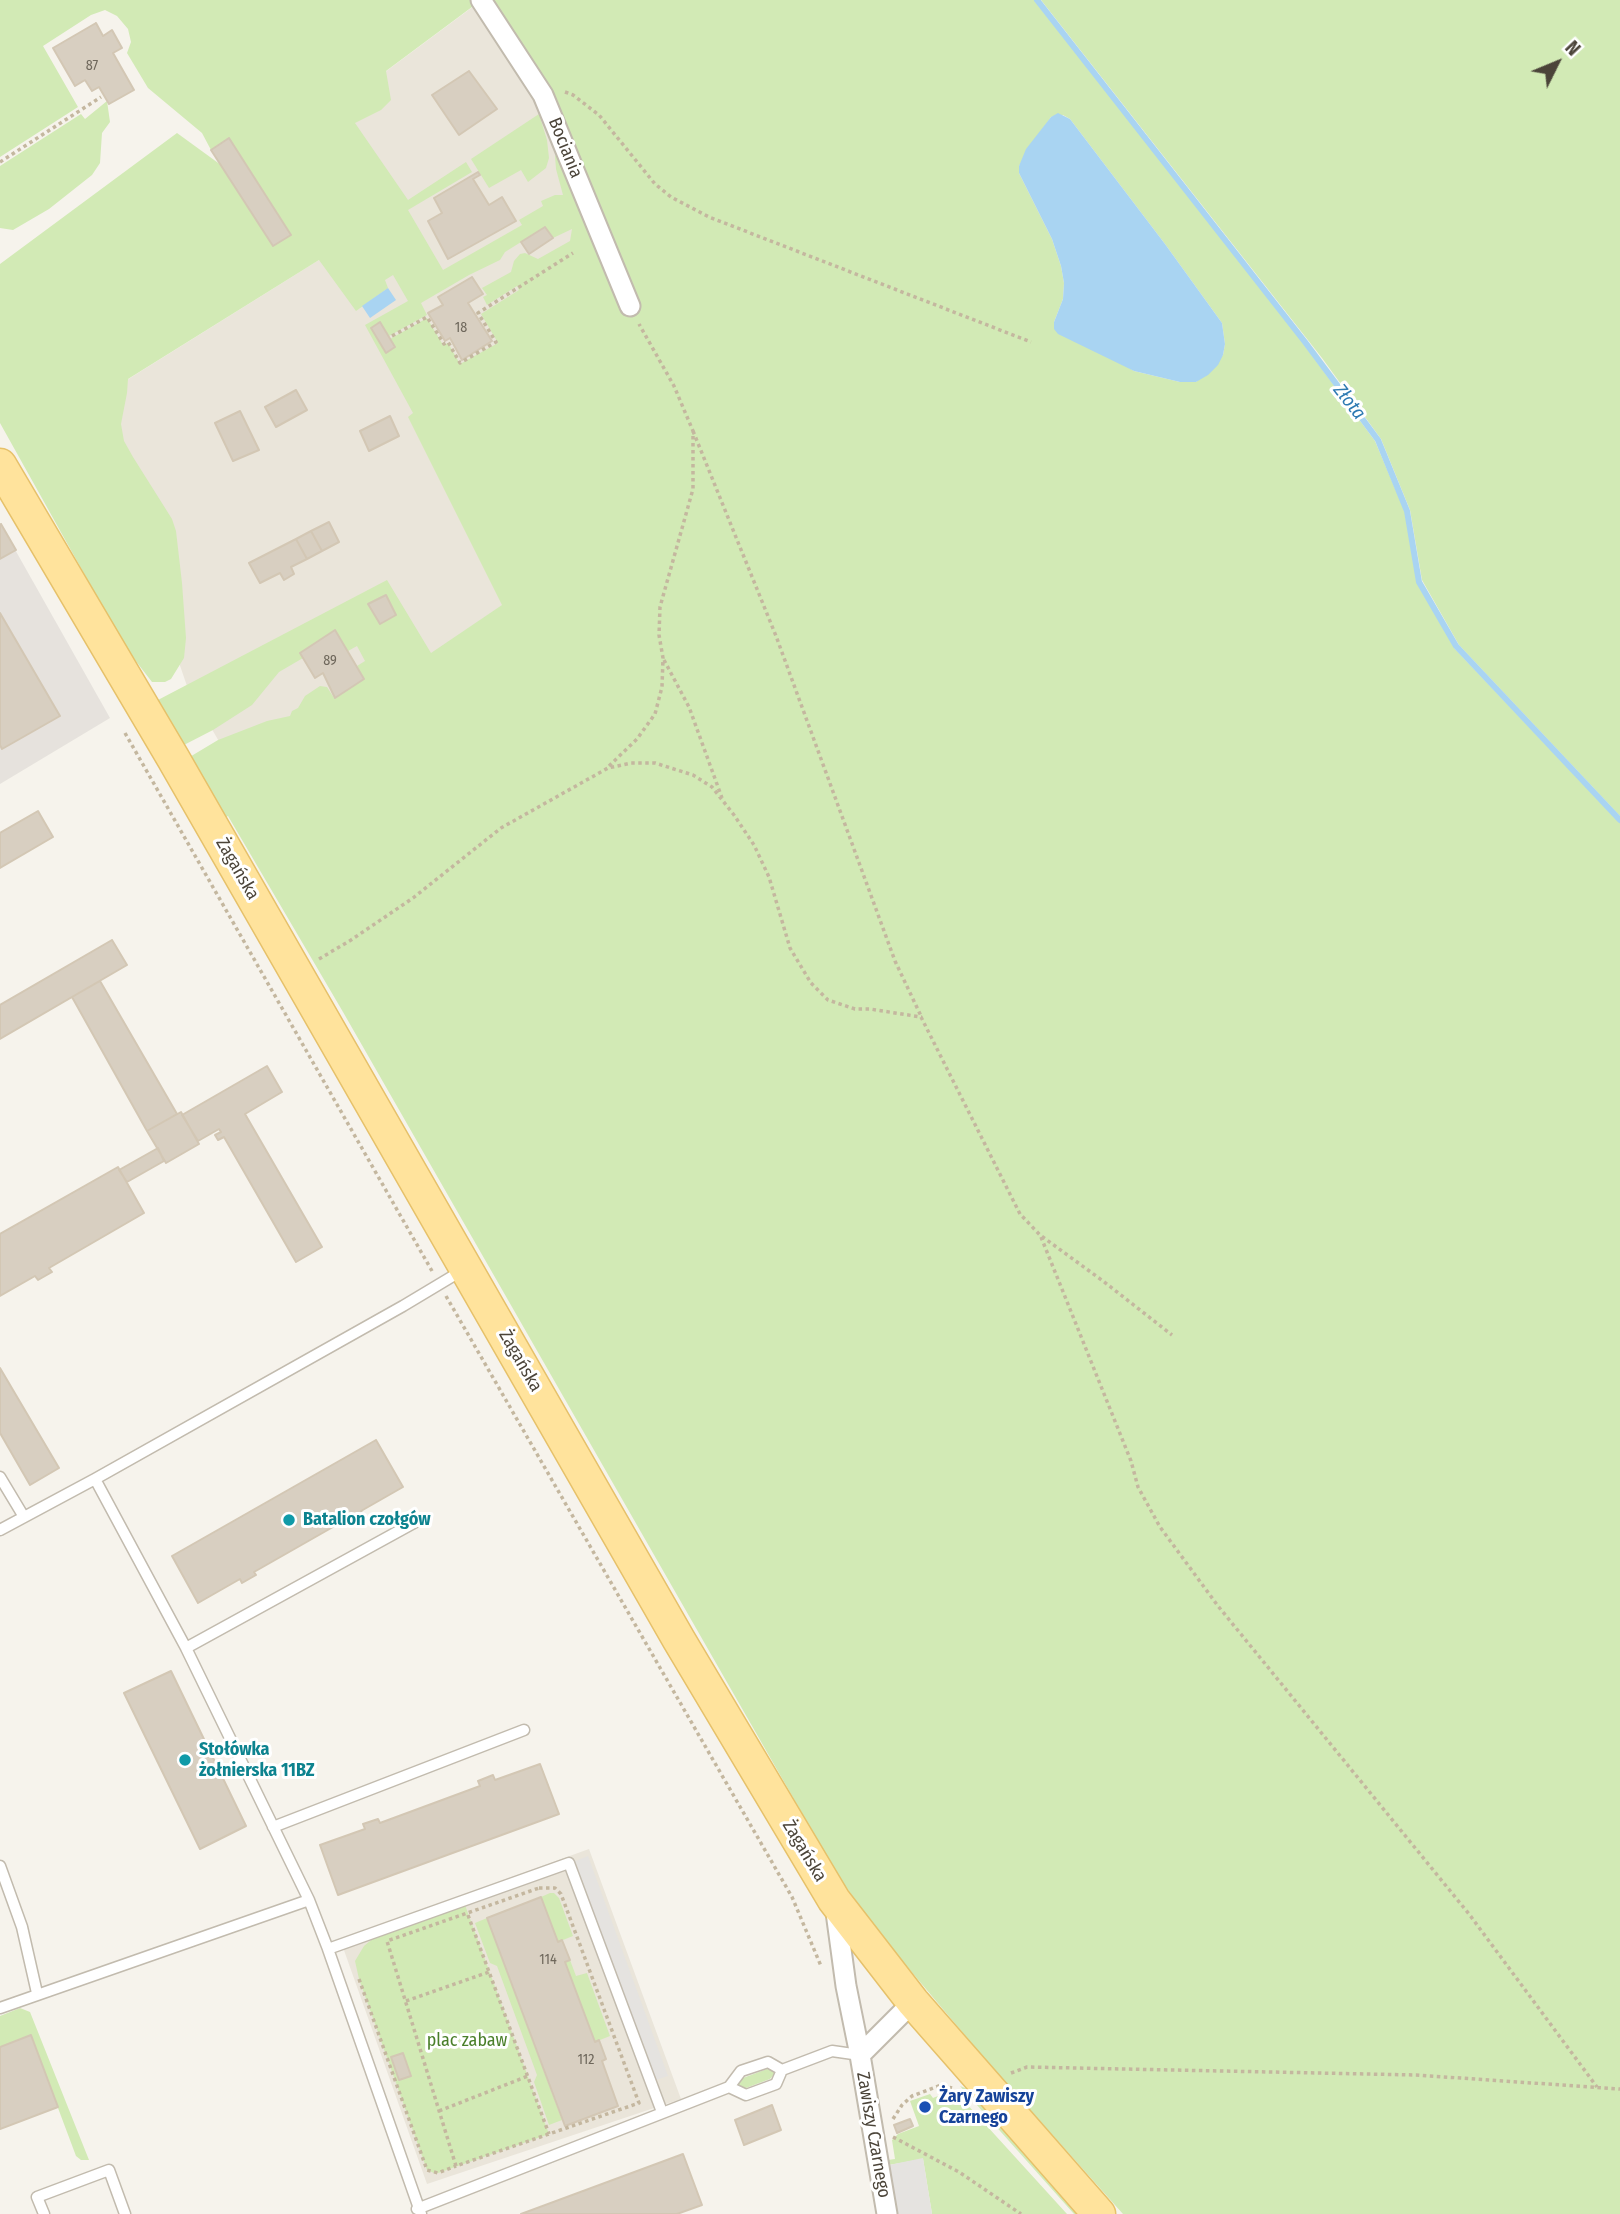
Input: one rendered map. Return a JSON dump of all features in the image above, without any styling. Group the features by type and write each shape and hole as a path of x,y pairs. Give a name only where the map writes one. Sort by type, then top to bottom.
{"main road":[{"name":"Żagańska","path":"0,466 173,758 686,1651 834,1900 913,2002 972,2088 1099,2214"}],"street":[{"name":"Bociania","path":"481,0 543,94 629,306"},
{"name":"Zawiszy Czarnego","path":"834,1900 846,1986 887,2214"},
{"name":"Zawiszy Czarnego","path":"860,2055 913,2002"}],"lane":[{"path":"0,1530 403,1306 466,1268"},
{"path":"0,1477 24,1517"},
{"path":"95,1479 186,1648 309,1900 419,2212 729,2087 741,2071 768,2062 782,2070"},
{"path":"186,1648 419,1520"},
{"path":"274,1827 524,1730"},
{"path":"328,1949 569,1863 662,2112"},
{"path":"0,1866 22,1927 37,1993"},
{"path":"0,2008 309,1900"},
{"path":"729,2087 746,2095 776,2084 782,2070 832,2051 860,2055"},
{"path":"44,2214 37,2197 109,2170 125,2214"}],"path":[{"path":"536,83 573,95 599,115 655,184 680,202 709,217 1031,342"},
{"path":"0,162 102,97"},
{"path":"392,336 427,317 444,344 448,342 460,363 496,342 478,313 573,253"},
{"path":"629,306 674,386 693,431 776,636 895,961 1020,1214 1041,1235 1172,1335"},
{"path":"296,972 351,940 413,898 501,828 608,768 637,739 655,715 662,687 660,607 693,489 693,431"},
{"path":"663,658 689,707 723,802"},
{"path":"608,768 631,763 655,763 693,775 712,787 754,845 769,877 790,948 811,983 828,1000 855,1009 921,1017"},
{"path":"1041,1235 1131,1461 1138,1487 1160,1527 1217,1606 1469,1913 1597,2088"},
{"path":"359,1979 427,2170 438,2173 639,2104 561,1894 555,1888 539,1888 387,1941 456,2166"},
{"path":"468,1913 549,2134"},
{"path":"405,2002 489,1972"},
{"path":"890,2126 893,2118 912,2096 941,2085 972,2088 1027,2067 1416,2075 1620,2089"},
{"path":"439,2111 528,2076"},
{"path":"888,2134 959,2172 1021,2214"}],"shaded area":[{"path":"482,0 543,95 623,290 503,605 243,783 187,686 90,403 319,260 342,104"},
{"path":"0,523 110,718 0,784"},
{"path":"589,1849 681,2099 427,2184 340,1939"},
{"path":"588,1856 668,2076 653,2081 573,1862"},
{"path":"923,2158 932,2214 897,2214 889,2165"}],"green space":[{"path":"0,0 475,0 472,7 386,71 391,100 381,110 355,123 408,200 466,162 472,172 408,210 443,270 522,225 519,220 543,206 541,201 555,195 563,195 556,169 555,156 559,152 541,79 493,0 1034,0 1288,323 1375,441 1405,512 1417,581 1455,649 1620,823 1620,2214 1123,2214 990,2065 883,1938 838,1876 343,1012 228,816 223,819 188,758 218,740 267,721 290,716 305,696 320,686 327,687 334,698 364,679 357,666 365,661 357,646 348,651 335,630 301,652 303,658 279,672 252,705 182,746 156,701 387,580 431,653 502,605 408,417 413,413 365,325 408,301 393,275 385,280 388,288 356,311 319,260 128,379 121,424 124,441 172,519 182,583 186,638 184,658 171,679 152,682 125,647 0,423 0,264 177,133 221,165 273,246 290,235 229,138 211,150 202,133 148,88 127,53 131,42 128,29 117,16 105,10 91,15 43,46 78,107 0,157","holes":["1063,115 1070,119 1222,323 1225,344 1223,355 1196,382 1180,382 1134,371 1054,322 1063,299 1061,266 1052,239 1019,173 1019,166 1051,117","545,227 553,238 572,229 570,241 538,259 525,253 520,254 514,261 511,272 482,288 487,295 483,297 487,305 517,286 519,290 481,314 498,343 460,364 448,343 443,345 427,318 390,339 395,347 386,353 371,328 380,322 389,336 427,315 421,303 500,260 505,252"]},
{"path":"1041,0 1620,0 1620,816 1459,645 1422,580 1410,510 1381,439 1322,358"},
{"path":"107,101 110,122 102,133 100,163 92,175 49,209 13,230 0,228 0,166 81,114 85,119"},
{"path":"539,114 547,140 549,158 546,168 528,182 521,170 489,188 471,159"},
{"path":"550,1893 559,1898 573,1936 558,1942 541,1897"},
{"name":"plac zabaw","path":"465,1905 549,2134 434,2173 427,2170 355,1961 364,1946 376,1936"},
{"path":"487,1918 562,2120 549,2125 534,2082 537,2075 497,1966 490,1963 475,1923"},
{"path":"570,1960 576,1976 587,1973 610,2036 595,2042 565,1962"},
{"path":"20,2008 30,2012 89,2160 81,2160 76,2156 31,2036 0,2047 0,2016"},
{"path":"767,2069 776,2072 770,2079 746,2088 736,2085 743,2078"},
{"path":"960,2086 970,2090 1086,2214 1074,2214"},
{"path":"941,2089 955,2091 1067,2214 932,2214 923,2159 889,2165 888,2160 895,2159 892,2140 898,2134 919,2126 910,2101 930,2094 933,2098 943,2094"}],"water":[{"path":"1058,113 1070,119 1222,323 1225,344 1223,355 1208,375 1196,382 1180,382 1134,371 1058,334 1054,329 1063,299 1061,266 1052,239 1019,173 1019,166 1026,149 1051,117"},
{"path":"388,288 396,300 370,318 362,306"}],"building":[{"path":"96,23 103,36 112,30 122,48 113,53 134,90 109,104 99,87 92,91 85,80 75,86 53,48"},
{"path":"469,71 497,109 459,135 432,95"},
{"path":"229,138 291,235 273,246 211,150"},
{"path":"478,172 480,175 473,179 489,205 502,197 516,221 448,259 428,221 442,213 434,198"},
{"path":"545,227 553,238 529,254 521,242"},
{"path":"472,277 483,294 468,303 492,341 462,360 450,338 445,341 428,313 443,305 438,297"},
{"path":"380,322 395,347 386,353 371,328"},
{"path":"296,390 307,410 276,427 265,407"},
{"path":"240,411 259,450 233,461 215,423"},
{"path":"390,416 399,436 369,451 360,431"},
{"path":"329,522 339,542 322,551 311,531"},
{"path":"0,525 16,550 0,559"},
{"path":"311,531 322,551 307,559 296,539"},
{"path":"296,539 307,559 291,567 294,574 284,580 280,573 260,583 249,563"},
{"path":"386,595 396,615 380,624 368,604"},
{"path":"0,613 60,716 2,749 0,745"},
{"path":"335,630 364,679 335,698 323,673 315,678 300,653"},
{"path":"38,811 53,837 0,868 0,833"},
{"path":"112,940 127,965 0,1039 0,1005"},
{"path":"100,981 177,1114 147,1131 72,997"},
{"path":"267,1066 282,1092 245,1114 322,1247 296,1262 224,1137 218,1140 215,1135 221,1132 219,1129 198,1141 182,1115"},
{"path":"181,1112 199,1144 166,1163 147,1131"},
{"path":"158,1148 164,1161 127,1182 119,1170"},
{"path":"118,1167 144,1213 49,1268 52,1272 38,1280 35,1276 0,1296 0,1234"},
{"path":"0,1368 59,1468 30,1485 0,1433"},
{"name":"Batalion czołgów","path":"376,1440 403,1487 361,1511 363,1515 349,1522 347,1519 254,1572 256,1575 242,1583 240,1579 198,1603 172,1556"},
{"name":"Stołówka żołnierska 11BZ","path":"171,1671 246,1826 200,1849 124,1693"},
{"path":"540,1764 559,1814 338,1895 320,1845 365,1829 363,1824 378,1819 380,1823 480,1786 478,1781 493,1775 495,1780"},
{"path":"541,1897 558,1942 562,1940 570,1960 565,1962 595,2042 599,2040 606,2059 602,2061 618,2106 565,2126 487,1918"},
{"path":"31,2035 58,2107 0,2129 0,2047"},
{"path":"403,2053 411,2076 399,2080 391,2057"},
{"path":"772,2105 781,2130 744,2145 735,2120"},
{"path":"910,2119 913,2126 897,2133 894,2125"},
{"path":"683,2154 702,2205 677,2214 521,2214"}],"waterway":[{"name":"Złota","path":"1037,0 1305,342 1378,440 1407,511 1419,582 1456,646 1620,820"}],"place":[{"name":"Batalion czołgów","path":"289,1520"},
{"name":"Stołówka żołnierska 11BZ","path":"185,1760"},
{"name":"Żary Zawiszy Czarnego","path":"925,2107"}]}
